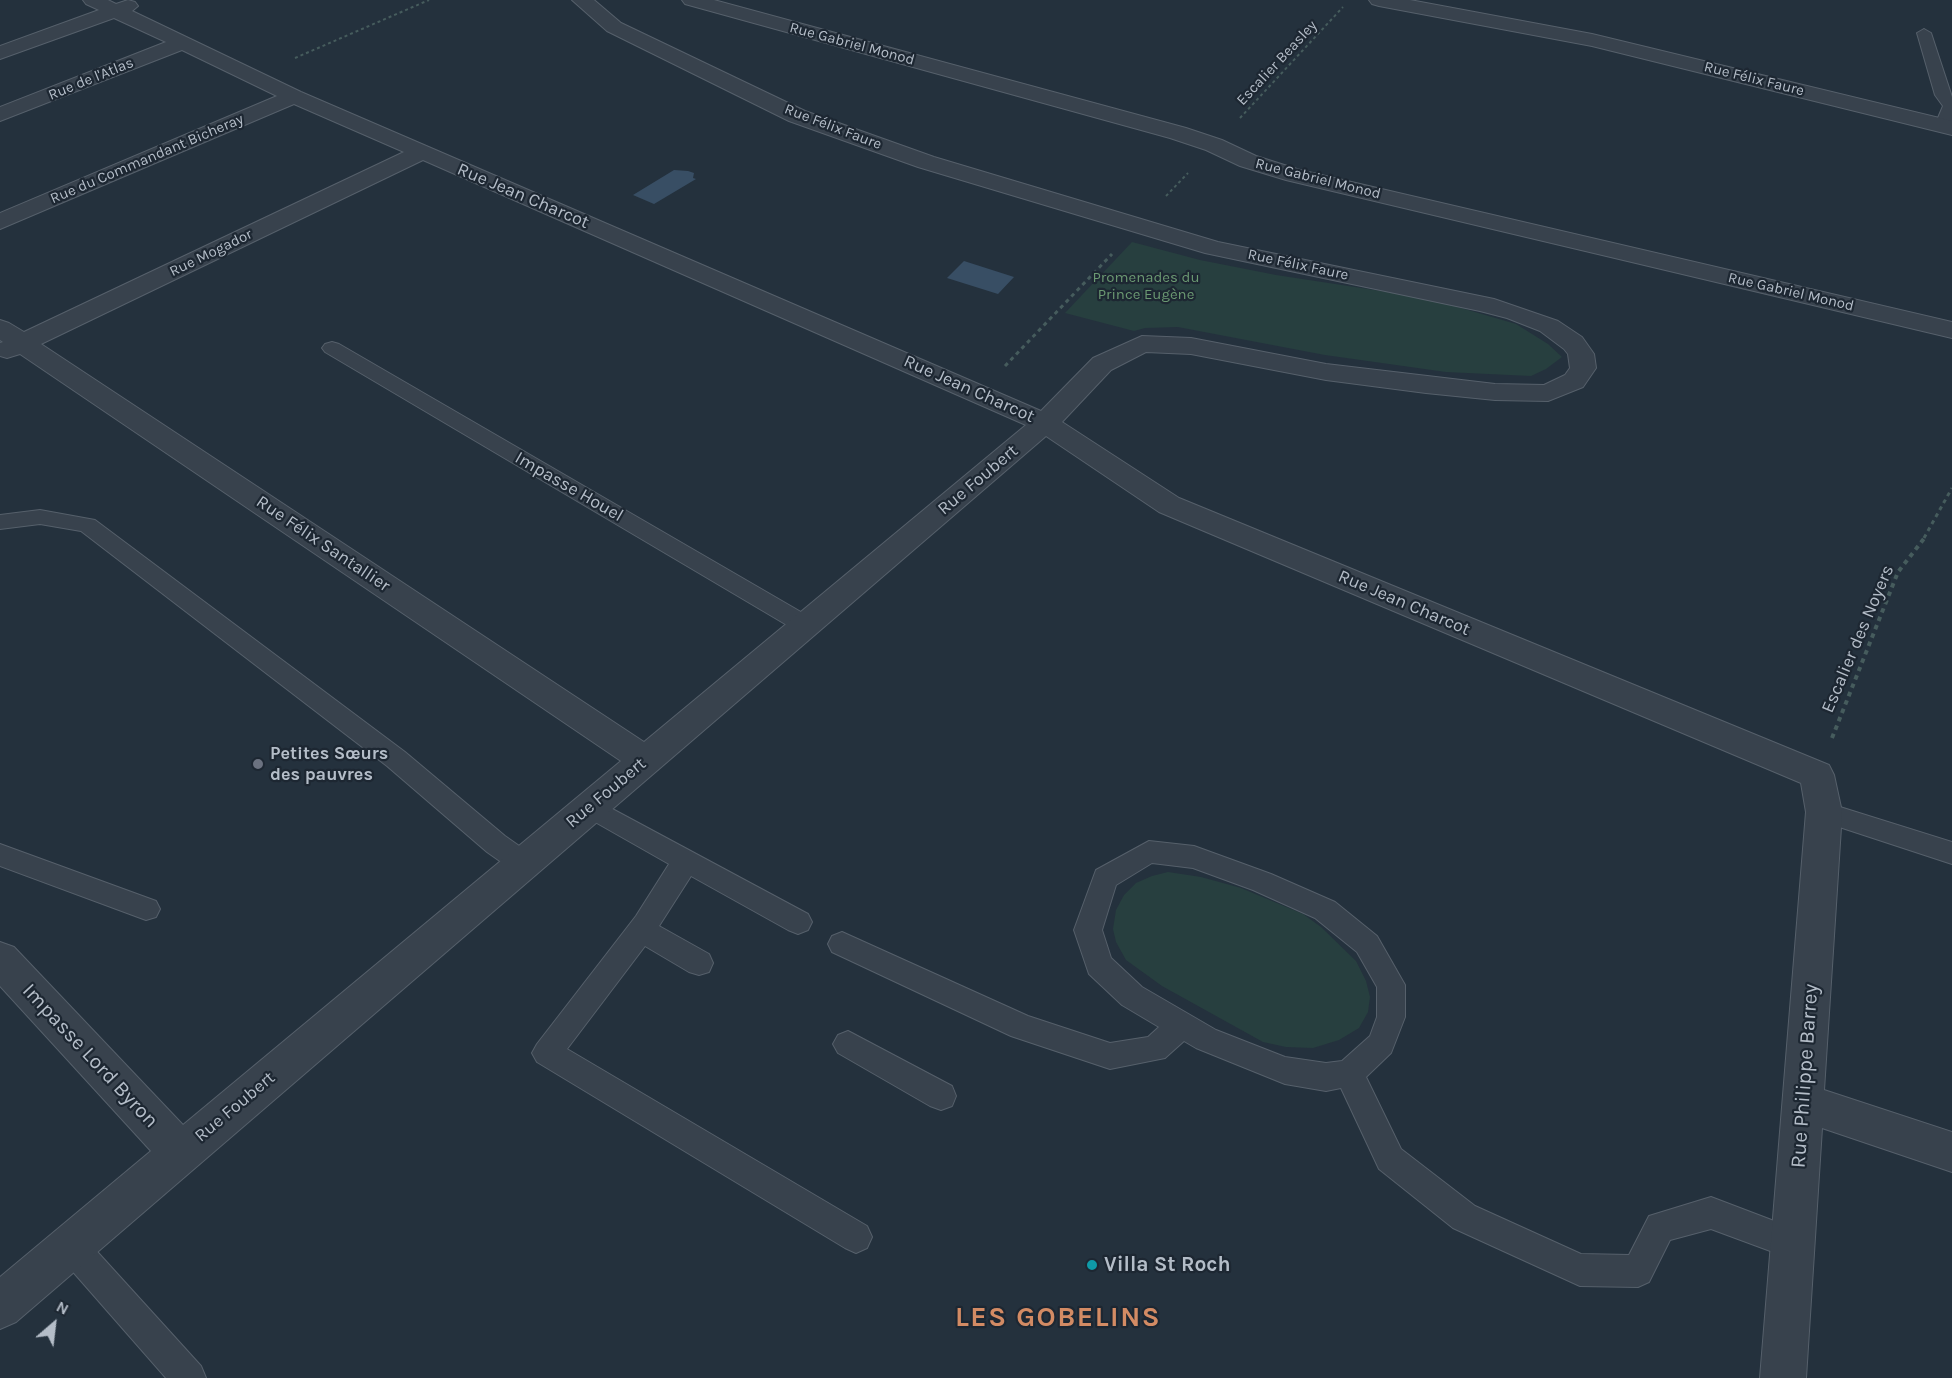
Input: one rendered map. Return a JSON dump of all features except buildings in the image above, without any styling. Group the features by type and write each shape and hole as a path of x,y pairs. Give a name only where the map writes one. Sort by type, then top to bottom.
{"street":[{"name":"Rue Jean Charcot","path":"93,0 294,96 1045,423 1169,505 1821,794"},
{"path":"0,53 144,0"},
{"name":"Rue Félix Faure","path":"582,0 614,27 797,116 926,162 1214,248 1485,304 1516,313 1549,326 1573,343 1581,354 1583,368 1574,381 1548,393 1495,392 1326,372 1191,346 1142,344"},
{"name":"Rue Gabriel Monod","path":"692,0 1178,133 1248,161 1294,175 1952,330"},
{"name":"Rue Félix Faure","path":"1379,0 1592,40 1947,127"},
{"name":"Rue de l'Atlas","path":"0,115 182,43"},
{"name":"Rue du Commandant Bicheray","path":"0,222 294,96"},
{"name":"Rue Mogador","path":"7,342 422,152"},
{"name":"Rue Félix Santallier","path":"7,342 645,760"},
{"name":"Rue Foubert","path":"0,1306 1045,423 1102,364 1142,344"},
{"name":"Rue Philippe Barrey","path":"1782,1378 1803,1102 1821,794"},
{"name":"Impasse Lord Byron","path":"0,959 181,1153"},
{"path":"1803,1102 1952,1152"}],"lane":[{"path":"1924,33 1943,95 1952,106 1947,127"},
{"name":"Impasse Houel","path":"332,348 806,625"},
{"path":"0,522 40,517 87,525 396,759 496,844 523,863"},
{"path":"1821,794 1952,853"},
{"path":"590,807 798,922"},
{"path":"1149,852 1194,857 1263,882 1325,910 1367,944 1391,985 1391,1017 1381,1044 1348,1073 1326,1077 1285,1070 1206,1039 1132,996 1099,965 1088,930 1105,878 1149,852"},
{"path":"0,855 146,909"},
{"path":"686,860 641,930 547,1053 856,1237"},
{"path":"641,930 699,963"},
{"path":"842,944 1022,1027 1110,1056 1155,1048 1181,1025"},
{"path":"848,1044 941,1096"},
{"path":"1348,1073 1390,1159 1464,1217 1580,1270 1638,1271 1660,1227 1711,1213 1792,1243"},
{"path":"70,1246 189,1378"}],"path":[{"path":"309,52 429,0"},
{"name":"Escalier Beasley","path":"1237,122 1342,10"},
{"path":"1160,202 1193,167"},
{"path":"1033,336 1115,251"},
{"name":"Escalier des Noyers","path":"1821,794 1898,572 1929,532 1952,488"}],"green space":[{"name":"Promenades du Prince Eugène","path":"1132,242 1200,260 1276,275 1427,298 1516,324 1548,344 1562,357 1546,369 1531,376 1446,372 1325,355 1178,327 1145,328 1134,331 1065,313"},
{"path":"1168,872 1201,877 1241,888 1303,914 1321,927 1356,961 1366,981 1370,997 1368,1012 1359,1028 1339,1040 1313,1048 1286,1047 1263,1042 1162,986 1126,960 1116,942 1113,929 1116,910 1124,895 1136,883"}],"water":[{"path":"674,170 694,173 693,178 696,179 654,204 633,195"},
{"path":"964,261 1014,277 998,294 947,278"}],"place":[{"name":"Petites Sœurs des pauvres","path":"258,764"},
{"name":"Villa St Roch","path":"1092,1265"}],"district":[{"name":"LES GOBELINS","path":"1058,1318"}]}
